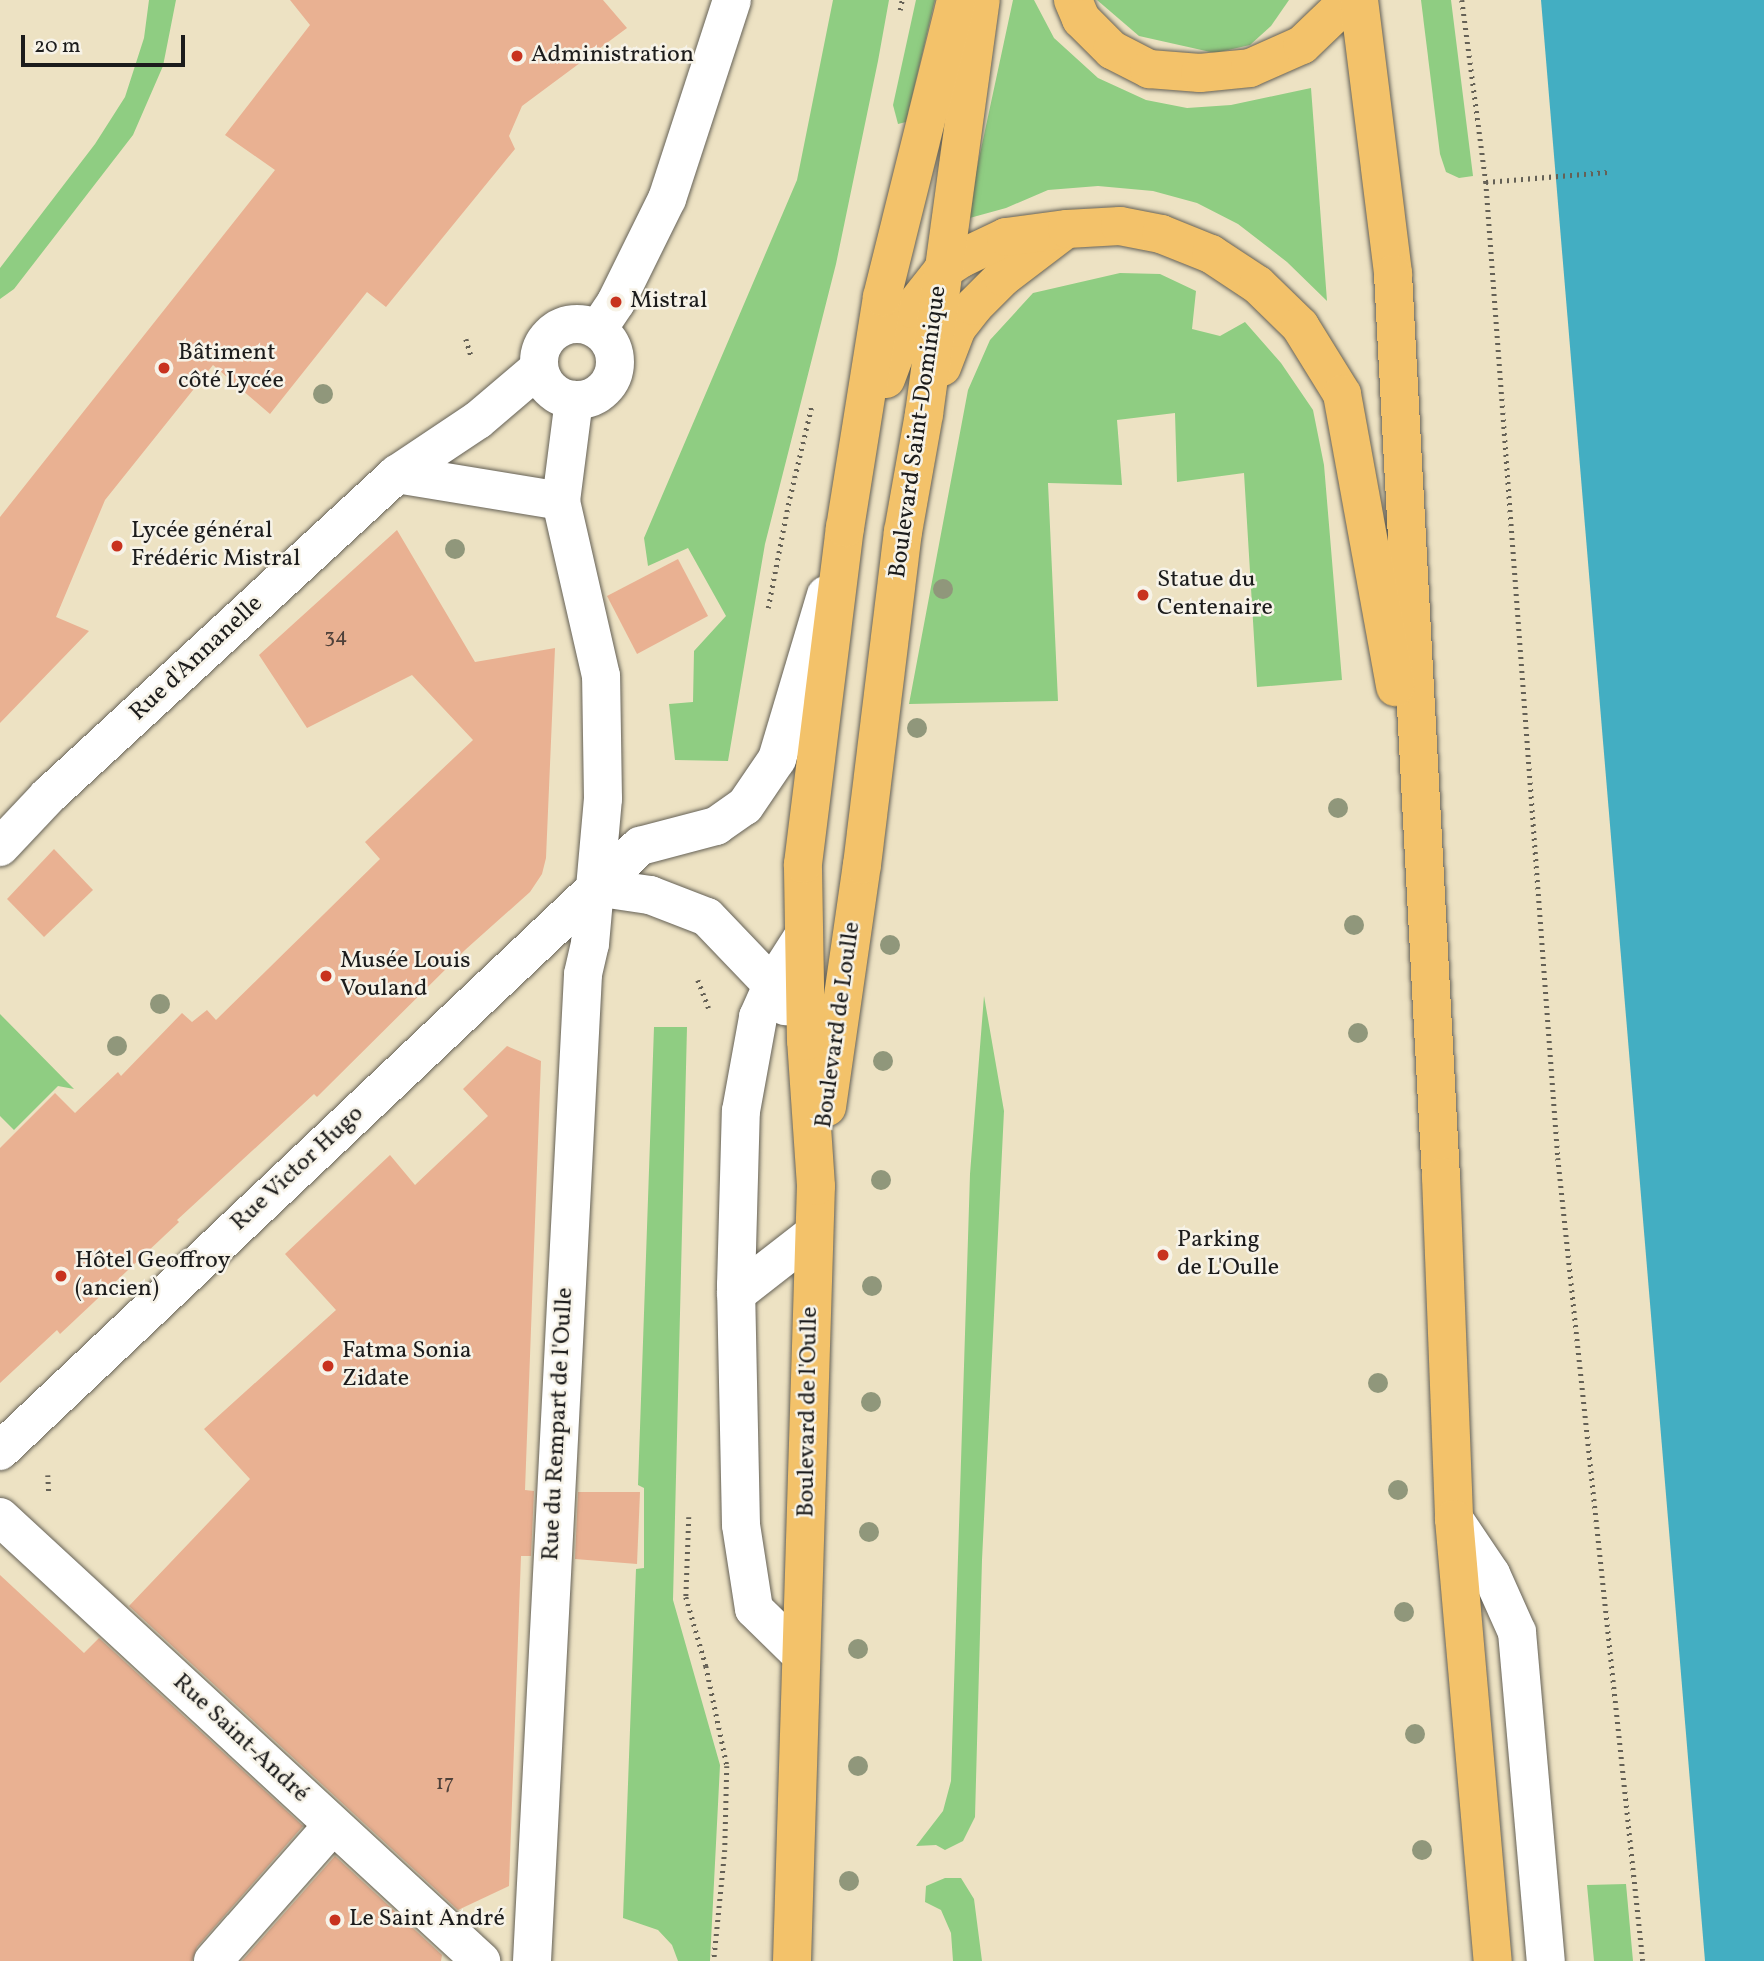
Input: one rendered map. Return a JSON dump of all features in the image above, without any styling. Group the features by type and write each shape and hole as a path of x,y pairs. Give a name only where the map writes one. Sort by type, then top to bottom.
{"main road":[{"path":"845,528 859,452 881,297 956,0"},
{"name":"Boulevard Saint-Dominique","path":"862,864 903,532 924,414 982,0"},
{"path":"1073,0 1081,19 1112,50 1149,69 1200,73 1250,68 1302,46 1349,0"},
{"path":"1359,0 1393,274 1424,847 1454,1519 1493,1961"},
{"path":"859,452 912,309 943,271 962,258 1006,237 1067,229 1120,226 1161,234 1211,254 1258,285 1300,326 1342,394 1424,847"},
{"path":"924,414 957,328 974,306 1003,277 1067,229"},
{"name":"Boulevard de l'Oulle","path":"792,1961 816,1186 806,1041 803,864 845,528"},
{"name":"Boulevard de Loulle","path":"816,1186 862,864"}],"street":[{"path":"598,329 616,302 667,199 732,0"},
{"path":"574,324 598,329 613,349 614,374 598,394 573,400 551,390 539,368 539,355 551,333 574,324"},
{"name":"Rue d'Annanelle","path":"0,847 48,796 397,474 478,421 539,368"},
{"name":"Rue du Rempart de l'Oulle","path":"532,1961 583,974 590,944 603,799 601,676 561,501 573,400"},
{"path":"397,474 561,501"},
{"name":"Rue Victor Hugo","path":"0,1451 640,846 716,826 745,806 777,759 845,528"},
{"path":"596,887 650,895 707,917 772,985 806,1041"},
{"path":"800,1654 754,1609 741,1525 736,1294 741,1111 758,1017 772,985 804,935"},
{"path":"736,1294 813,1234"},
{"name":"Rue Saint-André","path":"0,1517 481,1961"},
{"path":"1454,1519 1491,1574 1517,1632 1546,1961"},
{"path":"213,1961 333,1825"}],"path":[{"path":"1462,0 1486,182 1558,1158 1643,1961"},
{"path":"1486,182 1608,172"},
{"path":"466,338 471,355"}],"green space":[{"path":"149,0 176,0 163,66 133,135 14,289 0,299 0,268 95,144 125,97 144,38"},
{"path":"833,0 889,0 836,264 765,544 728,761 675,760 669,704 693,702 694,651 726,616 688,548 648,566 644,538 797,180"},
{"path":"916,0 935,0 906,122 898,124 893,105"},
{"path":"1013,0 1034,0 1054,38 1098,78 1146,100 1187,108 1231,105 1311,88 1327,301 1287,262 1238,224 1197,203 1153,191 1098,186 1048,190 1006,208 966,219"},
{"path":"1097,0 1289,0 1271,26 1250,45 1215,53 1139,36"},
{"path":"1421,0 1451,0 1473,176 1459,178 1446,172 1440,154"},
{"path":"1120,273 1160,274 1196,291 1192,329 1220,336 1245,322 1281,363 1313,410 1324,465 1342,680 1257,687 1244,473 1177,482 1175,413 1117,420 1122,485 1048,483 1058,701 909,704 968,390 990,340 1033,293"},
{"path":"984,996 1004,1111 982,1560 975,1817 963,1841 945,1850 936,1845 916,1846 943,1811 951,1781 970,1174"},
{"path":"0,1014 74,1089 58,1086 14,1130 0,1116"},
{"path":"654,1027 687,1027 673,1600 720,1765 710,1961 678,1961 672,1945 658,1930 623,1918 636,1569 644,1568 644,1488 638,1485"},
{"path":"945,1878 961,1878 974,1899 982,1961 953,1961 951,1933 941,1910 925,1902 926,1886"},
{"path":"1626,1884 1633,1961 1594,1961 1587,1885"}],"water":[{"path":"1541,0 1764,0 1764,1961 1705,1961"}],"building":[{"path":"290,0 603,0 627,28 522,106 509,136 515,149 386,307 367,292 270,414 213,365 105,500 56,617 89,631 0,723 0,517 275,170 225,135 310,25"},
{"path":"397,530 475,662 555,648 546,858 542,874 530,892 465,950 317,1097 314,1094 177,1220 179,1222 60,1334 57,1330 0,1383 0,1148 55,1093 75,1113 118,1072 121,1076 182,1013 192,1022 207,1010 216,1020 380,859 365,842 473,740 412,675 307,728 259,655"},
{"path":"678,559 708,616 637,654 607,596"},
{"path":"54,849 93,890 44,937 7,899"},
{"path":"507,1046 541,1061 525,1490 534,1491 531,1556 521,1556 509,1886 458,1910 129,1606 250,1479 204,1429 336,1310 285,1254 390,1155 415,1185 488,1116 463,1089"},
{"path":"578,1492 640,1492 637,1564 575,1559"},
{"path":"0,1575 84,1653 99,1638 303,1826 197,1947 192,1961 0,1961"},
{"name":"Le Saint André","path":"335,1856 442,1955 441,1961 242,1961"}],"place":[{"name":"Administration","path":"517,56"},
{"name":"Mistral","path":"616,302"},
{"name":"Bâtiment côté Lycée","path":"164,368"},
{"name":"Lycée général Frédéric Mistral","path":"117,546"},
{"name":"Statue du Centenaire","path":"1143,595"},
{"name":"Musée Louis Vouland","path":"326,976"},
{"name":"Parking de L'Oulle","path":"1163,1255"},
{"name":"Hôtel Geoffroy (ancien)","path":"61,1276"},
{"name":"Fatma Sonia Zidate","path":"328,1366"},
{"name":"Le Saint André","path":"335,1920"}]}
